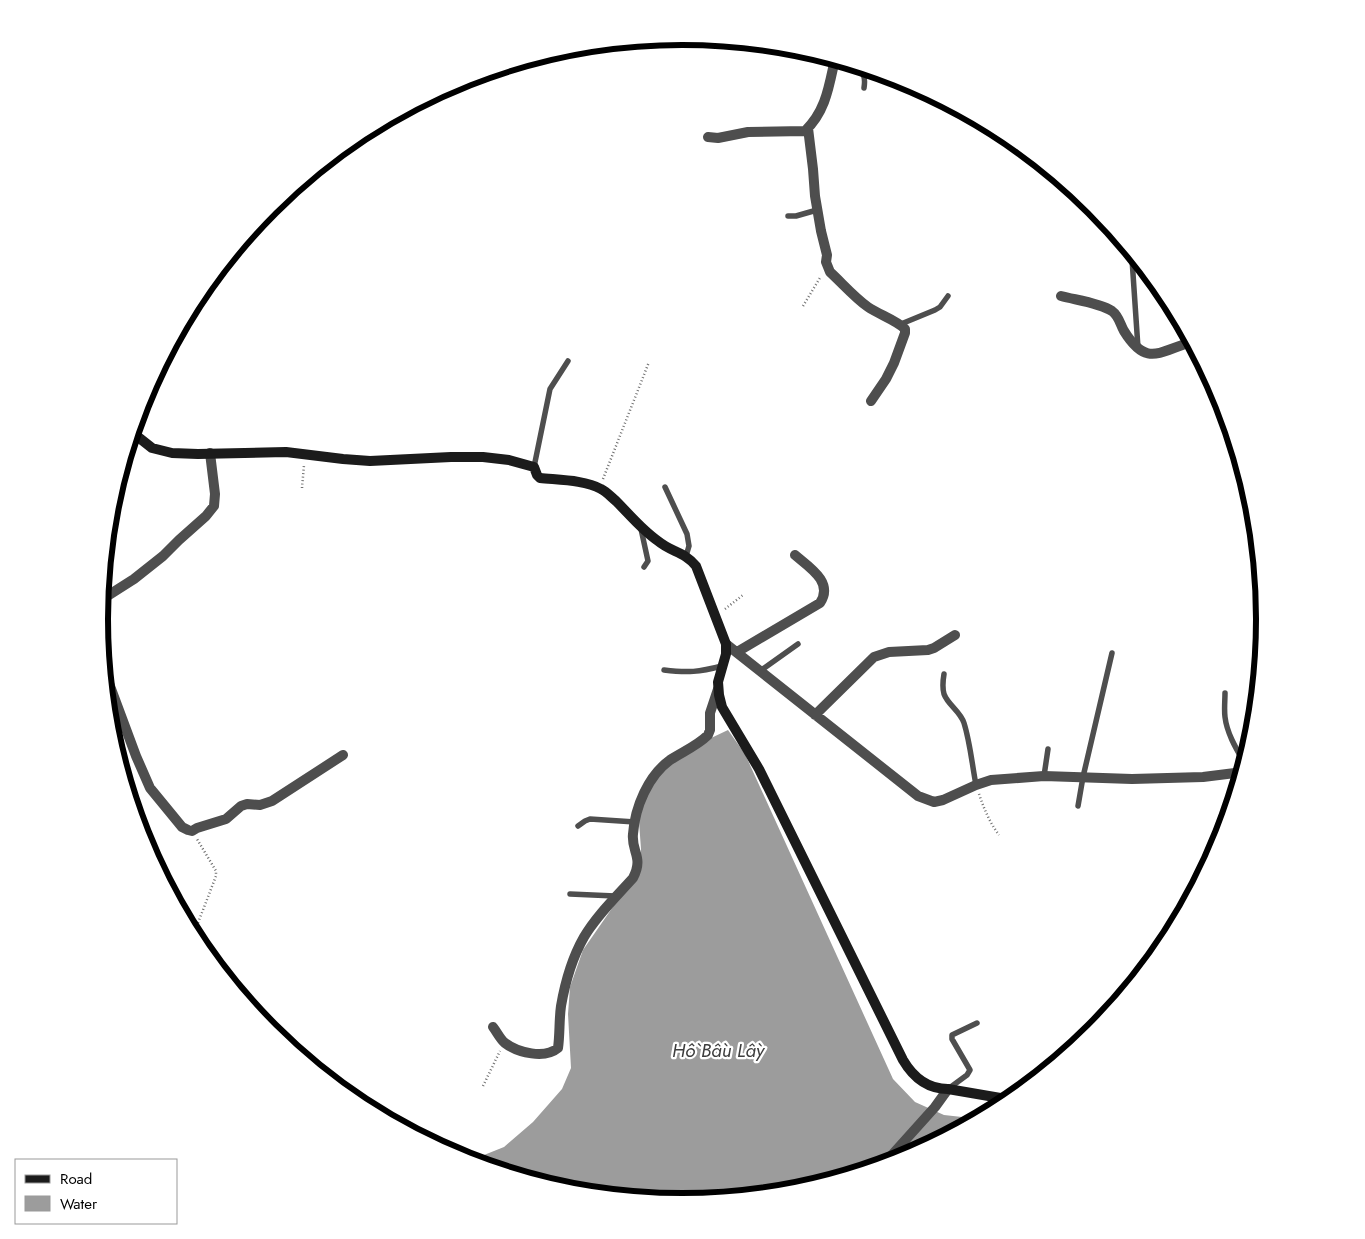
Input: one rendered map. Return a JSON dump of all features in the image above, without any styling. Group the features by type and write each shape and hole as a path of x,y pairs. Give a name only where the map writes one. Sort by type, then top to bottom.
{"street":[{"path":"708,137 718,138 748,132 805,131 819,112 827,94 833,66"},
{"path":"808,128 817,210 827,255 827,266 830,272 866,306 901,324 905,329 894,363 886,379 871,400"},
{"path":"1061,296 1104,307 1112,311 1117,316 1130,340 1144,353 1151,355 1186,344"},
{"path":"137,437 152,448 172,453 236,454 278,452 370,461 451,457 483,457 509,460 534,467 540,478 586,484 606,492 640,527 667,548 690,558 696,566 726,644 726,654 718,682 718,695 722,707 759,769 910,1073 924,1083 939,1089 1000,1098"},
{"path":"109,595 134,579 163,556 206,516 214,506 215,494 210,453"},
{"path":"737,652 820,603 823,598 825,593 820,577 795,555"},
{"path":"815,715 874,657 889,652 928,650 955,635"},
{"path":"726,644 918,796 934,802 991,780 1044,776 1141,779 1203,777 1236,773"},
{"path":"493,1027 504,1042 525,1052 548,1053 558,1048 561,1006 567,978 576,955 592,925 633,878 637,870 638,857 633,834 640,802 646,788 655,774 670,760 708,735 710,730 710,713 718,689"},
{"path":"113,694 150,788 182,827 192,831 226,819 241,806 247,804 260,805 272,801 343,755"},
{"path":"893,1154 948,1090"}],"lane":[{"path":"863,74 866,79 864,88"},
{"path":"788,216 796,216 817,210"},
{"path":"1132,263 1138,348"},
{"path":"901,324 935,310 940,307 948,296"},
{"path":"534,467 550,389 568,361"},
{"path":"664,487 688,534 689,546 686,556"},
{"path":"640,527 648,561 644,567"},
{"path":"760,671 798,644"},
{"path":"1078,806 1112,653"},
{"path":"664,670 698,672 722,666"},
{"path":"944,674 944,693 964,724 976,785"},
{"path":"1225,693 1226,725 1240,755"},
{"path":"1044,776 1048,749"},
{"path":"578,826 590,819 635,822"},
{"path":"570,894 616,896"},
{"path":"948,1090 967,1075 970,1070 952,1039 952,1035 977,1023"}],"path":[{"path":"803,306 827,266"},
{"path":"599,488 650,362"},
{"path":"302,488 305,454"},
{"path":"716,616 743,595"},
{"path":"976,785 983,806 1000,835"},
{"path":"192,831 216,871 216,876 197,926"},
{"path":"483,1086 504,1042"}],"water":[{"name":"Hồ Bầu Lầy","path":"728,730 745,754 893,1079 915,1102 944,1115 969,1118 937,1135 867,1164 795,1183 720,1193 645,1193 608,1189 570,1183 534,1174 480,1157 504,1147 533,1122 562,1089 571,1068 568,1014 570,987 583,950 640,868 639,822 642,799 657,774 709,739"}]}
